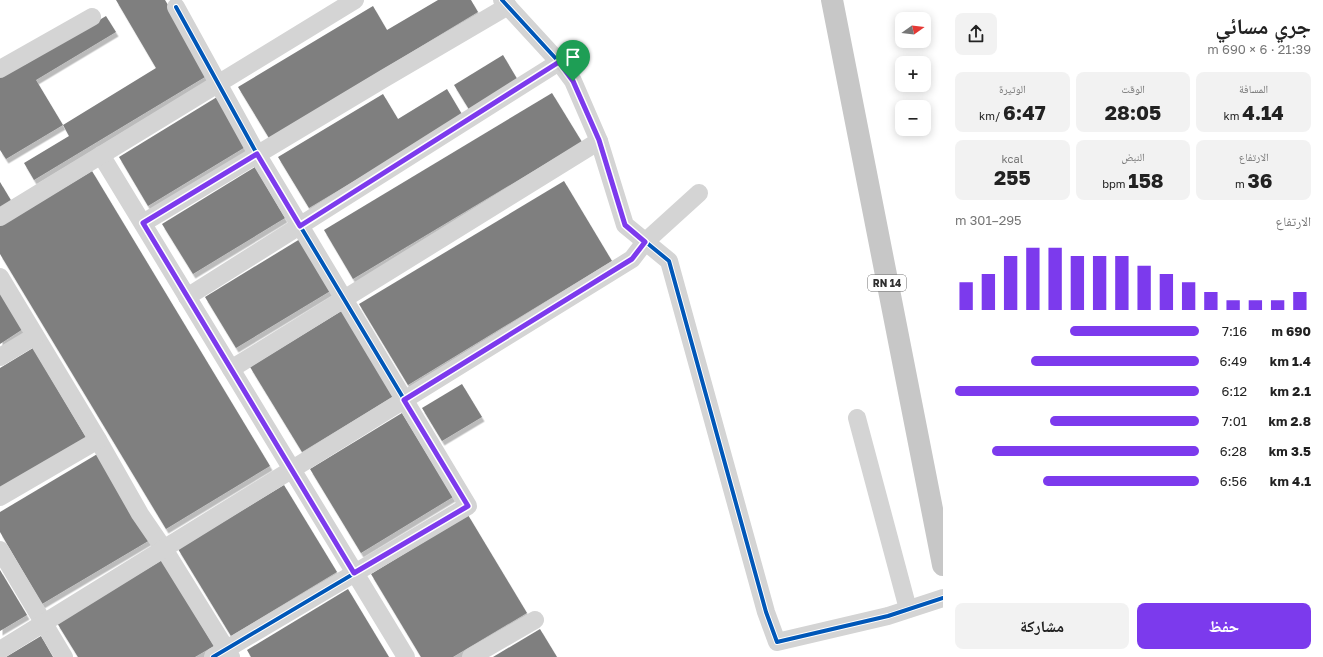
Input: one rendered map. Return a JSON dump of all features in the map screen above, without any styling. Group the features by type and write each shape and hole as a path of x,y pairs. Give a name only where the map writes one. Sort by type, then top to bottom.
{"main road":[{"name":"RN 14","path":"832,0 943,565"}],"street":[{"path":"0,217 355,0"},
{"path":"143,223 385,78 505,3 559,62 573,81 599,140 625,225 669,261 766,612 777,642 888,616 943,598"},
{"path":"0,277 98,440 140,514 164,549 223,654 354,573 468,506 343,300 257,154 176,7"},
{"path":"0,69 92,17"},
{"path":"187,297 559,62"},
{"path":"231,369 599,140"},
{"path":"101,155 406,657"},
{"path":"0,650 632,259 645,242 699,193"},
{"path":"0,357 35,336"},
{"path":"857,418 908,609"},
{"path":"0,497 98,440"},
{"path":"0,550 64,657"},
{"path":"471,657 535,620"}],"building":[{"path":"116,0 165,0 210,74 34,180 24,163 69,136 63,125 156,68"},
{"path":"438,0 471,0 478,12 269,138 238,87 373,6 387,30"},
{"path":"106,16 116,32 36,80 63,125 6,159 0,150 0,75 26,64"},
{"path":"503,55 519,82 470,111 454,85"},
{"path":"447,89 463,116 309,208 278,157 383,94 398,119"},
{"path":"552,93 582,142 353,279 324,230"},
{"path":"217,97 247,146 148,206 119,157"},
{"path":"255,167 285,218 193,274 162,224"},
{"path":"92,171 270,466 166,529 0,254 0,226"},
{"path":"564,181 612,261 408,385 359,304"},
{"path":"0,182 15,207 0,215"},
{"path":"300,239 332,290 236,348 205,297"},
{"path":"0,291 23,329 0,344"},
{"path":"343,310 394,396 302,452 250,367"},
{"path":"33,348 87,439 0,491 0,368"},
{"path":"462,384 482,417 442,441 422,408"},
{"path":"402,413 453,497 361,553 310,469"},
{"path":"99,453 150,540 42,604 0,532 0,512"},
{"path":"284,485 337,572 231,636 178,549"},
{"path":"468,515 527,613 453,657 421,657 371,574"},
{"path":"162,560 214,646 195,657 78,657 57,623"},
{"path":"0,570 27,615 0,631"},
{"path":"348,589 389,657 251,657 247,650"},
{"path":"540,629 557,657 493,657"},
{"path":"41,636 53,657 6,657"}],"cycle path":[{"path":"502,0 559,62 573,81 599,141 625,225 669,261 766,612 777,642 888,616 943,598"},
{"path":"176,7 257,154 468,506 213,657"}],"route":[{"path":"559,62 573,81 599,140 625,225 645,242 632,259 404,400 468,506 354,573 143,223 257,154 300,226 559,62"}]}
